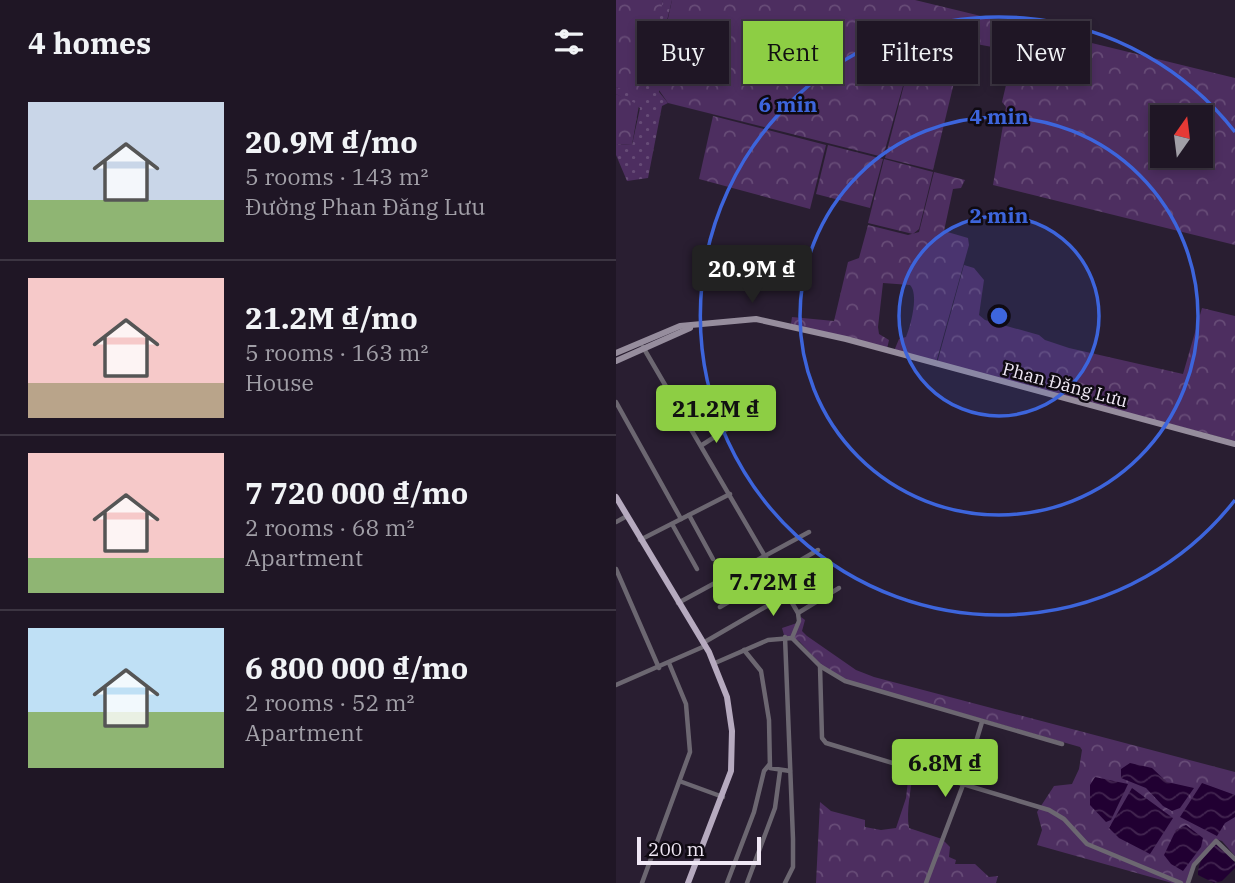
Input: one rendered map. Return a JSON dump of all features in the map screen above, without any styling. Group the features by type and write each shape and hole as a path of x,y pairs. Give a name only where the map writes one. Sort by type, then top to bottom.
{"main road":[{"path":"616,497 715,663 727,697 733,745 731,771 688,883"}],"street":[{"name":"Phan Đăng Lưu","path":"700,325 756,318 1235,444"},
{"path":"616,361 643,347 700,325"},
{"path":"616,353 680,326 700,325"},
{"path":"643,347 798,613 799,621 792,638"},
{"path":"616,402 681,519"},
{"path":"702,445 741,420"},
{"path":"640,540 730,494"},
{"path":"689,515 713,559"},
{"path":"616,522 626,516"},
{"path":"672,524 697,569"},
{"path":"678,603 809,532"},
{"path":"720,607 818,550"},
{"path":"616,569 659,668"},
{"path":"616,685 670,663 829,570"},
{"path":"798,613 838,588"},
{"path":"785,637 793,867 785,883"},
{"path":"715,663 744,650 785,637 792,638 820,666 845,681 1062,744"},
{"path":"727,883 754,812 764,771 769,765 769,720 761,671 744,650"},
{"path":"642,883 690,752 686,704 670,663"},
{"path":"820,666 822,738 826,743 1057,814 1087,844 1181,883"},
{"path":"926,883 963,785 982,722"},
{"path":"769,765 780,771 790,771"},
{"path":"747,883 775,808 780,771"},
{"path":"681,782 723,797"},
{"path":"1188,883 1194,865 1216,841 1221,842 1235,859"}],"green space":[{"path":"616,0 663,0 658,21 637,21 637,84 645,84 642,98 616,87"},
{"path":"663,0 672,0 667,21 656,21"},
{"path":"672,0 915,0 1001,21 992,21 992,47 978,44 978,21 857,21 857,84 904,84 883,157 668,103 655,84 729,84 729,21 667,21"},
{"path":"1090,43 1235,78 1235,245 993,185 1006,107 1002,102 1006,84 1090,84"},
{"path":"637,76 637,84 660,84 659,92 668,103 662,106 648,178 627,181 616,155 616,144 632,145 640,108 616,94 616,87 632,91"},
{"path":"904,84 954,84 933,170 885,158"},
{"path":"616,94 639,105 632,145 616,144"},
{"path":"713,116 826,145 810,209 699,179"},
{"path":"828,145 883,159 870,208 816,194"},
{"path":"884,159 933,172 919,229 913,234 868,223"},
{"path":"934,172 965,180 961,188 953,189 944,231 968,238 969,245 936,363 894,351 899,339 906,337 912,318 914,295 910,285 883,283 878,327 879,334 889,340 887,349 791,324 792,317 834,321 848,262 859,258 868,225 908,235 919,232"},
{"path":"964,265 974,268 984,280 979,315 985,320 1039,335 1045,340 1069,348 1183,374 1202,308 1235,316 1235,441 937,363"},
{"path":"801,617 805,620 802,631 807,636 856,670 874,677 1235,772 1235,856 1222,841 1216,839 1193,865 1187,883 1172,883 1037,845 1042,830 1037,812 1054,786 1072,784 1079,769 1082,750 1080,747 845,680 821,665 799,641 784,635 782,628 800,622"},
{"path":"909,771 913,772 908,807 909,828 942,839 950,847 949,857 956,860 955,864 975,864 989,877 998,876 996,883 816,883 820,802 831,811 865,820 865,827 881,830 896,828 906,798"}],"water":[{"path":"1130,763 1152,768 1167,782 1194,788 1180,808 1172,811 1163,806 1146,788 1121,778 1121,769"},
{"path":"1095,777 1128,784 1111,820 1106,822 1090,805 1090,785"},
{"path":"1202,783 1235,795 1235,817 1225,823 1217,836 1180,817"},
{"path":"1132,788 1173,818 1150,854 1119,838 1109,828"},
{"path":"1186,825 1203,838 1201,847 1183,871 1171,864 1164,855 1176,830"},
{"path":"1219,843 1235,863 1235,868 1222,881 1214,883 1198,875 1198,870 1204,856"}]}
